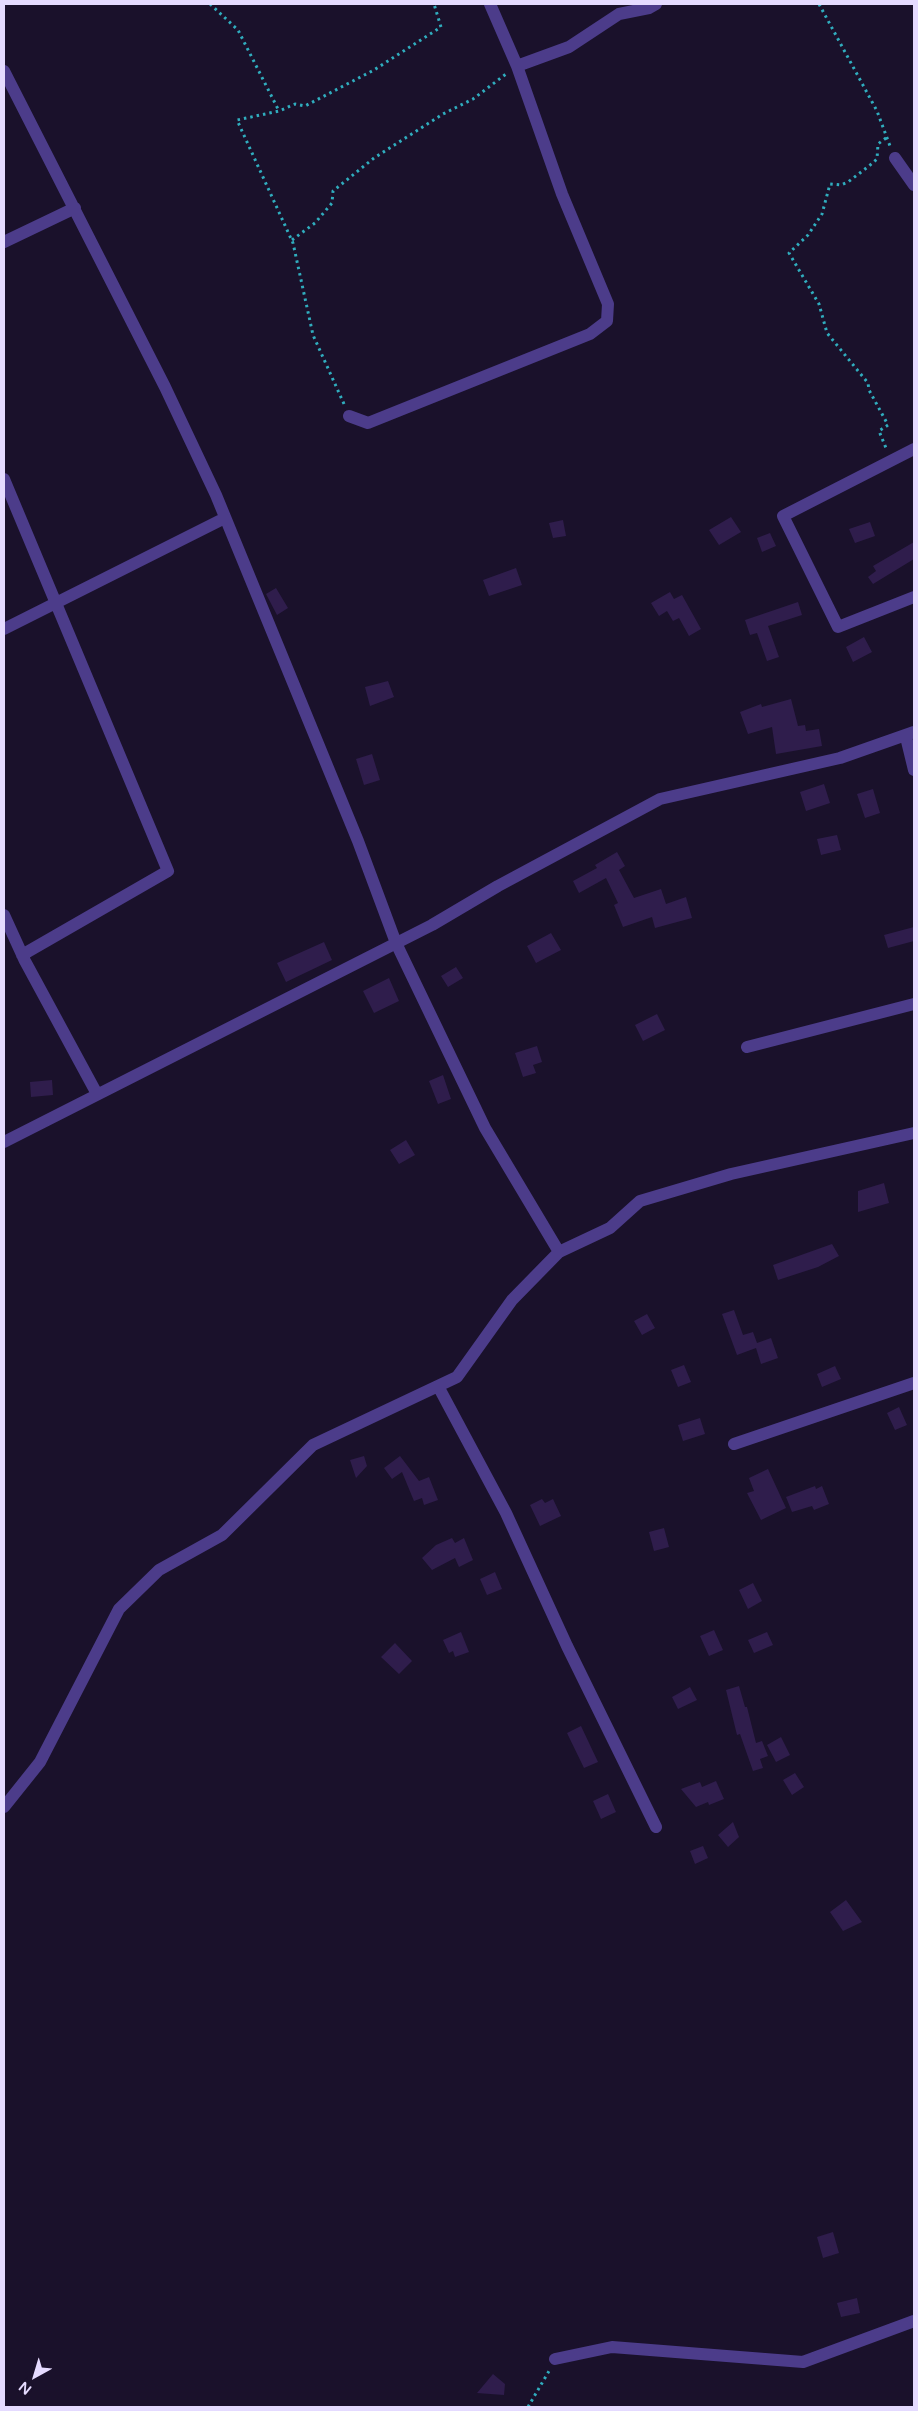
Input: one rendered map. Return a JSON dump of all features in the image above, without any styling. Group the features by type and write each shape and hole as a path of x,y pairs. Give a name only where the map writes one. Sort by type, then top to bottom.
{"street":[{"path":"349,416 368,423 590,334 607,322 608,304 562,194 517,66 490,4"},
{"path":"517,66 569,47 620,14 649,8 656,4"},
{"path":"4,71 165,387 225,518 358,841 396,943 485,1128 559,1252"},
{"path":"895,158 914,185"},
{"path":"4,242 75,208"},
{"path":"914,449 783,516 838,627 914,597"},
{"path":"4,478 168,871 22,955"},
{"path":"4,629 225,518"},
{"path":"4,1142 396,943 660,799 840,758 910,735 914,770"},
{"path":"4,915 22,955 97,1094"},
{"path":"748,1047 914,1004"},
{"path":"4,1807 40,1762 120,1609 159,1570 222,1536 313,1445 457,1377 512,1300 559,1252 610,1228 640,1201 731,1174 914,1133"},
{"path":"734,1444 914,1383"},
{"path":"438,1386 506,1513 567,1646 656,1828"},
{"path":"555,2359 612,2347 803,2362 914,2321"}],"path":[{"path":"210,4 238,30 279,111"},
{"path":"349,416 313,335 292,240 237,120 279,111 295,104 305,106 374,70 441,27 434,4"},
{"path":"819,4 877,111 895,158"},
{"path":"292,240 315,223 332,203 333,191 374,158 443,114 473,98 517,66"},
{"path":"886,138 878,144 877,159 869,166 848,182 841,185 830,184 822,214 808,235 789,253 819,304 827,333 868,383 869,390 888,425 879,431 892,461"},
{"path":"528,2407 555,2359"}],"building":[{"path":"731,517 741,532 719,545 709,530"},
{"path":"563,520 566,536 553,538 549,523"},
{"path":"870,522 875,536 855,543 849,529"},
{"path":"770,533 776,546 762,552 757,538"},
{"path":"914,542 914,559 873,584 868,577 876,571 873,566"},
{"path":"516,568 522,585 489,596 483,580"},
{"path":"276,588 288,608 277,615 266,594"},
{"path":"670,592 674,599 682,595 701,629 689,636 679,618 673,621 667,611 659,616 651,603"},
{"path":"798,602 802,615 768,626 779,657 767,661 757,633 750,635 745,620"},
{"path":"864,637 872,652 853,662 846,647"},
{"path":"388,681 394,697 370,706 365,687"},
{"path":"791,699 798,726 805,725 806,731 819,729 822,746 776,754 772,727 748,734 740,712 761,704 762,707"},
{"path":"372,754 380,780 364,785 356,759"},
{"path":"824,784 830,803 806,811 800,792"},
{"path":"873,789 880,813 865,818 857,794"},
{"path":"837,835 841,850 821,855 817,839"},
{"path":"617,852 625,866 619,870 634,898 661,889 666,904 686,897 692,918 655,928 652,917 623,927 614,905 618,903 606,878 579,893 573,881 597,868 595,865"},
{"path":"914,927 914,941 888,948 884,935"},
{"path":"551,933 561,950 536,963 527,946"},
{"path":"324,942 332,960 286,982 277,963"},
{"path":"456,967 463,978 448,987 441,976"},
{"path":"389,978 399,1001 374,1013 363,991"},
{"path":"657,1014 665,1030 643,1041 635,1025"},
{"path":"537,1046 542,1062 533,1065 536,1073 523,1077 515,1053"},
{"path":"443,1075 451,1099 438,1104 429,1081"},
{"path":"52,1080 53,1095 31,1097 30,1082"},
{"path":"406,1140 415,1155 399,1164 390,1150"},
{"path":"884,1183 889,1203 858,1212 858,1191"},
{"path":"832,1244 839,1256 818,1267 778,1280 773,1265"},
{"path":"734,1310 743,1335 753,1332 757,1343 771,1338 778,1358 761,1364 756,1348 737,1355 722,1314"},
{"path":"647,1314 655,1328 642,1335 634,1321"},
{"path":"684,1365 691,1382 678,1387 671,1370"},
{"path":"835,1366 841,1379 822,1387 817,1374"},
{"path":"899,1407 907,1425 895,1430 887,1413"},
{"path":"700,1418 705,1434 683,1441 678,1425"},
{"path":"364,1456 367,1466 356,1478 350,1460"},
{"path":"400,1456 419,1481 429,1477 438,1500 424,1505 422,1498 414,1501 402,1472 392,1479 384,1468"},
{"path":"768,1469 786,1508 761,1520 747,1493 754,1491 749,1478"},
{"path":"815,1486 816,1489 822,1486 829,1504 814,1510 812,1506 792,1512 786,1497"},
{"path":"542,1499 545,1503 553,1499 561,1516 540,1526 530,1505"},
{"path":"664,1528 669,1547 654,1551 649,1532"},
{"path":"452,1538 455,1543 464,1538 473,1560 459,1567 455,1558 432,1570 422,1558 436,1545"},
{"path":"495,1572 502,1589 487,1595 480,1579"},
{"path":"753,1583 762,1601 748,1609 739,1590"},
{"path":"714,1630 723,1650 709,1656 700,1636"},
{"path":"461,1632 469,1652 455,1657 453,1651 449,1653 443,1640"},
{"path":"767,1632 773,1645 754,1653 748,1640"},
{"path":"395,1643 412,1661 399,1674 381,1657"},
{"path":"739,1686 745,1707 747,1707 756,1743 762,1741 768,1756 760,1759 763,1768 753,1771 740,1734 737,1735 726,1690"},
{"path":"690,1687 697,1700 678,1709 672,1697"},
{"path":"581,1726 598,1762 584,1768 567,1733"},
{"path":"781,1737 790,1755 776,1762 767,1745"},
{"path":"795,1773 804,1787 792,1795 783,1780"},
{"path":"716,1781 724,1799 709,1805 708,1802 696,1807 681,1789 700,1782 702,1787"},
{"path":"608,1794 616,1812 601,1819 593,1801"},
{"path":"733,1822 739,1837 728,1847 718,1835"},
{"path":"703,1846 708,1858 695,1864 690,1851"},
{"path":"846,1900 862,1922 843,1931 830,1912"},
{"path":"833,2232 839,2253 823,2258 817,2237"},
{"path":"857,2298 860,2313 841,2317 837,2303"},
{"path":"493,2374 505,2384 504,2395 477,2393"}]}
